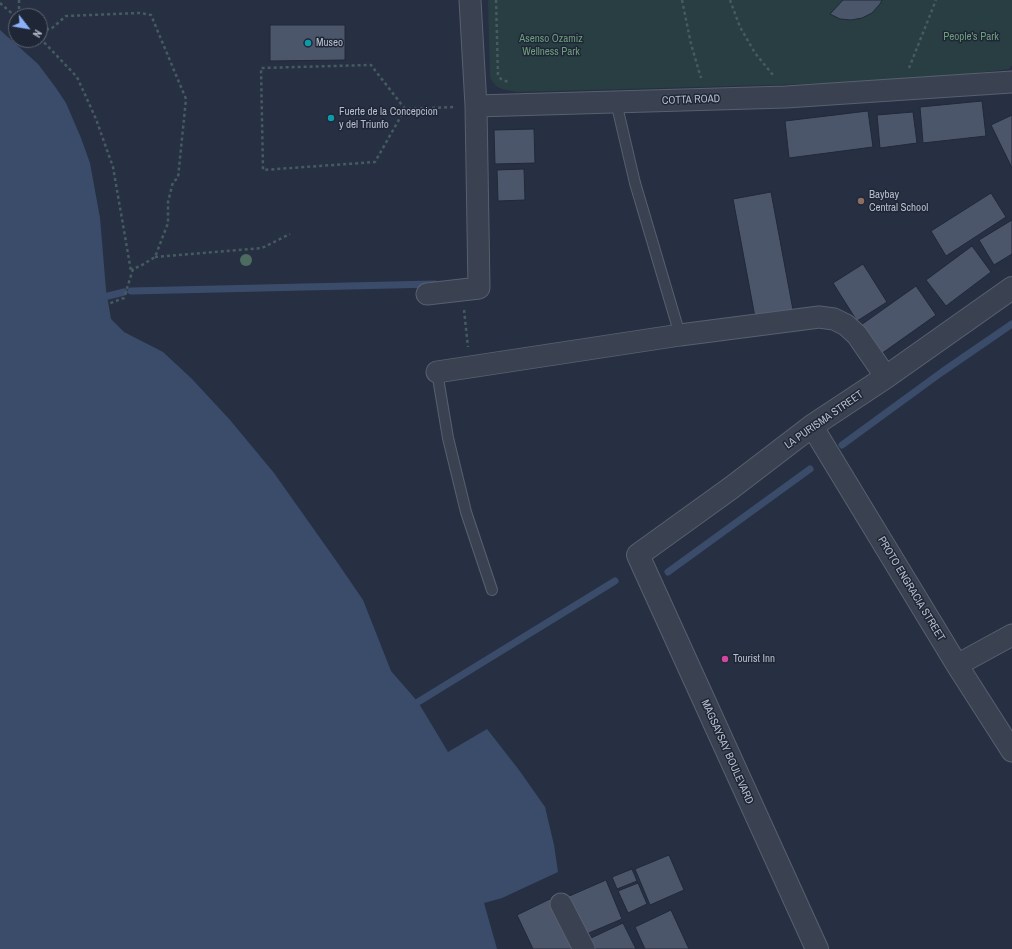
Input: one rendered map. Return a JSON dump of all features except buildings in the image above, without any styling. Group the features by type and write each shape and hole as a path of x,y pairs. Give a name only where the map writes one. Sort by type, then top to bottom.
{"street":[{"path":"427,294 479,288 476,106 470,0"},
{"name":"COTTA ROAD","path":"476,106 786,96 1012,82"},
{"name":"LA PURISMA STREET","path":"638,555 731,488 812,426 886,378 1012,288"},
{"path":"437,372 680,335 819,317 834,319 846,325 857,334 886,378"},
{"name":"PROTO ENGRACIA STREET","path":"812,426 957,665 1012,751"},
{"name":"MAGSAYSAY BOULEVARD","path":"638,555 817,949"},
{"path":"957,665 1012,635"},
{"path":"561,904 584,949"}],"lane":[{"path":"616,102 635,183 680,335"},
{"path":"437,372 448,438 466,512 492,590"}],"path":[{"path":"496,0 498,74 501,79 511,83"},
{"path":"682,0 691,44 701,79 708,78"},
{"path":"730,0 740,27 751,47 774,77 767,77"},
{"path":"907,73 936,0"},
{"path":"0,3 8,10"},
{"path":"48,29 51,29 66,16 140,13 151,15 186,99 178,178 173,182 168,202 168,223 155,257"},
{"path":"48,46 77,77 96,119 113,167 132,272"},
{"path":"371,65 405,109 375,162 263,170 261,68 371,65"},
{"path":"405,109 476,106"},
{"path":"108,304 124,298 133,269 155,257 262,248 290,234"},
{"path":"462,290 470,367"}],"green space":[{"name":"Asenso Ozamiz Wellness Park","path":"488,0 1012,0 1012,65 1009,69 913,81 517,92 502,89 496,86 490,76"}],"water":[{"path":"0,30 8,37 8,48 20,48 38,64 56,88 66,103 81,138 90,163 100,218 106,290 111,319 124,332 163,352 192,379 230,420 274,473 363,600 391,671 418,702 448,752 487,729 519,770 545,807 554,845 558,872 502,898 484,903 497,949 0,949"}],"waterway":[{"path":"131,291 435,284"},
{"path":"108,296 124,292"},
{"path":"842,445 942,372 1012,324"},
{"path":"668,572 810,469"},
{"path":"418,702 615,581"}],"place":[{"name":"Museo","path":"308,43"},
{"name":"Fuerte de la Concepcion y del Triunfo","path":"331,118"},
{"name":"Baybay Central School","path":"861,201"},
{"name":"Tourist Inn","path":"725,659"}],"park label":[{"name":"People's Park","path":"971,37"}]}
